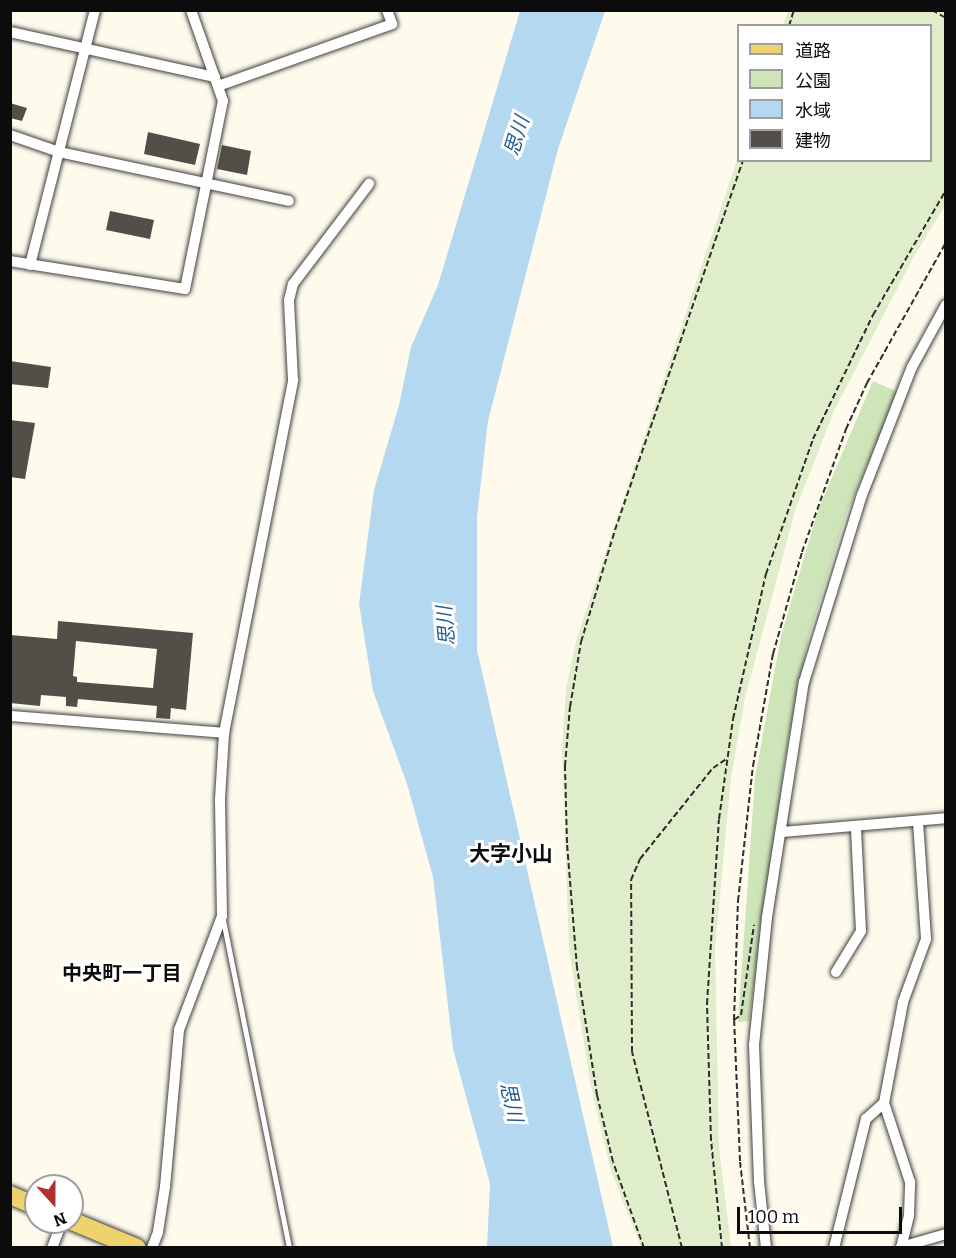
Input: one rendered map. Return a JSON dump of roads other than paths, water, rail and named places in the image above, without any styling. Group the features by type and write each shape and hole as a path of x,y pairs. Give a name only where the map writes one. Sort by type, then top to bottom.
{"main road":[{"path":"10,1195 24,1201"},
{"path":"84,1226 137,1248"}],"street":[{"path":"30,265 95,10"},
{"path":"10,261 185,289 208,185 223,101 191,10"},
{"path":"387,10 392,24"},
{"path":"392,24 395,10"},
{"path":"10,32 216,81 392,24"},
{"path":"10,135 59,152 289,201"},
{"path":"152,1248 159,1232 165,1187 179,1030 222,916 220,810 224,734 293,380 289,300 293,284 369,184"},
{"path":"766,1248 759,1181 754,1045 767,917 804,682 836,570 912,367 945,305"},
{"path":"10,716 224,734"},
{"path":"781,832 945,818"},
{"path":"901,1247 909,1215 910,1182 885,1103 903,1002 926,939 918,822"},
{"path":"836,972 861,931 856,827"},
{"path":"834,1248 866,1119 885,1103"},
{"path":"901,1247 945,1234"}],"lane":[{"path":"222,916 289,1248"}],"water":[{"name":"思川","path":"520,11 605,11 558,149 488,421 477,517 477,650 613,1247 487,1247 490,1184 453,1049 433,877 407,784 373,691 359,604 374,490 399,405 411,347 438,285"}],"district":[{"name":"大字小山","path":"511,854"},
{"name":"中央町一丁目","path":"122,973"}]}
